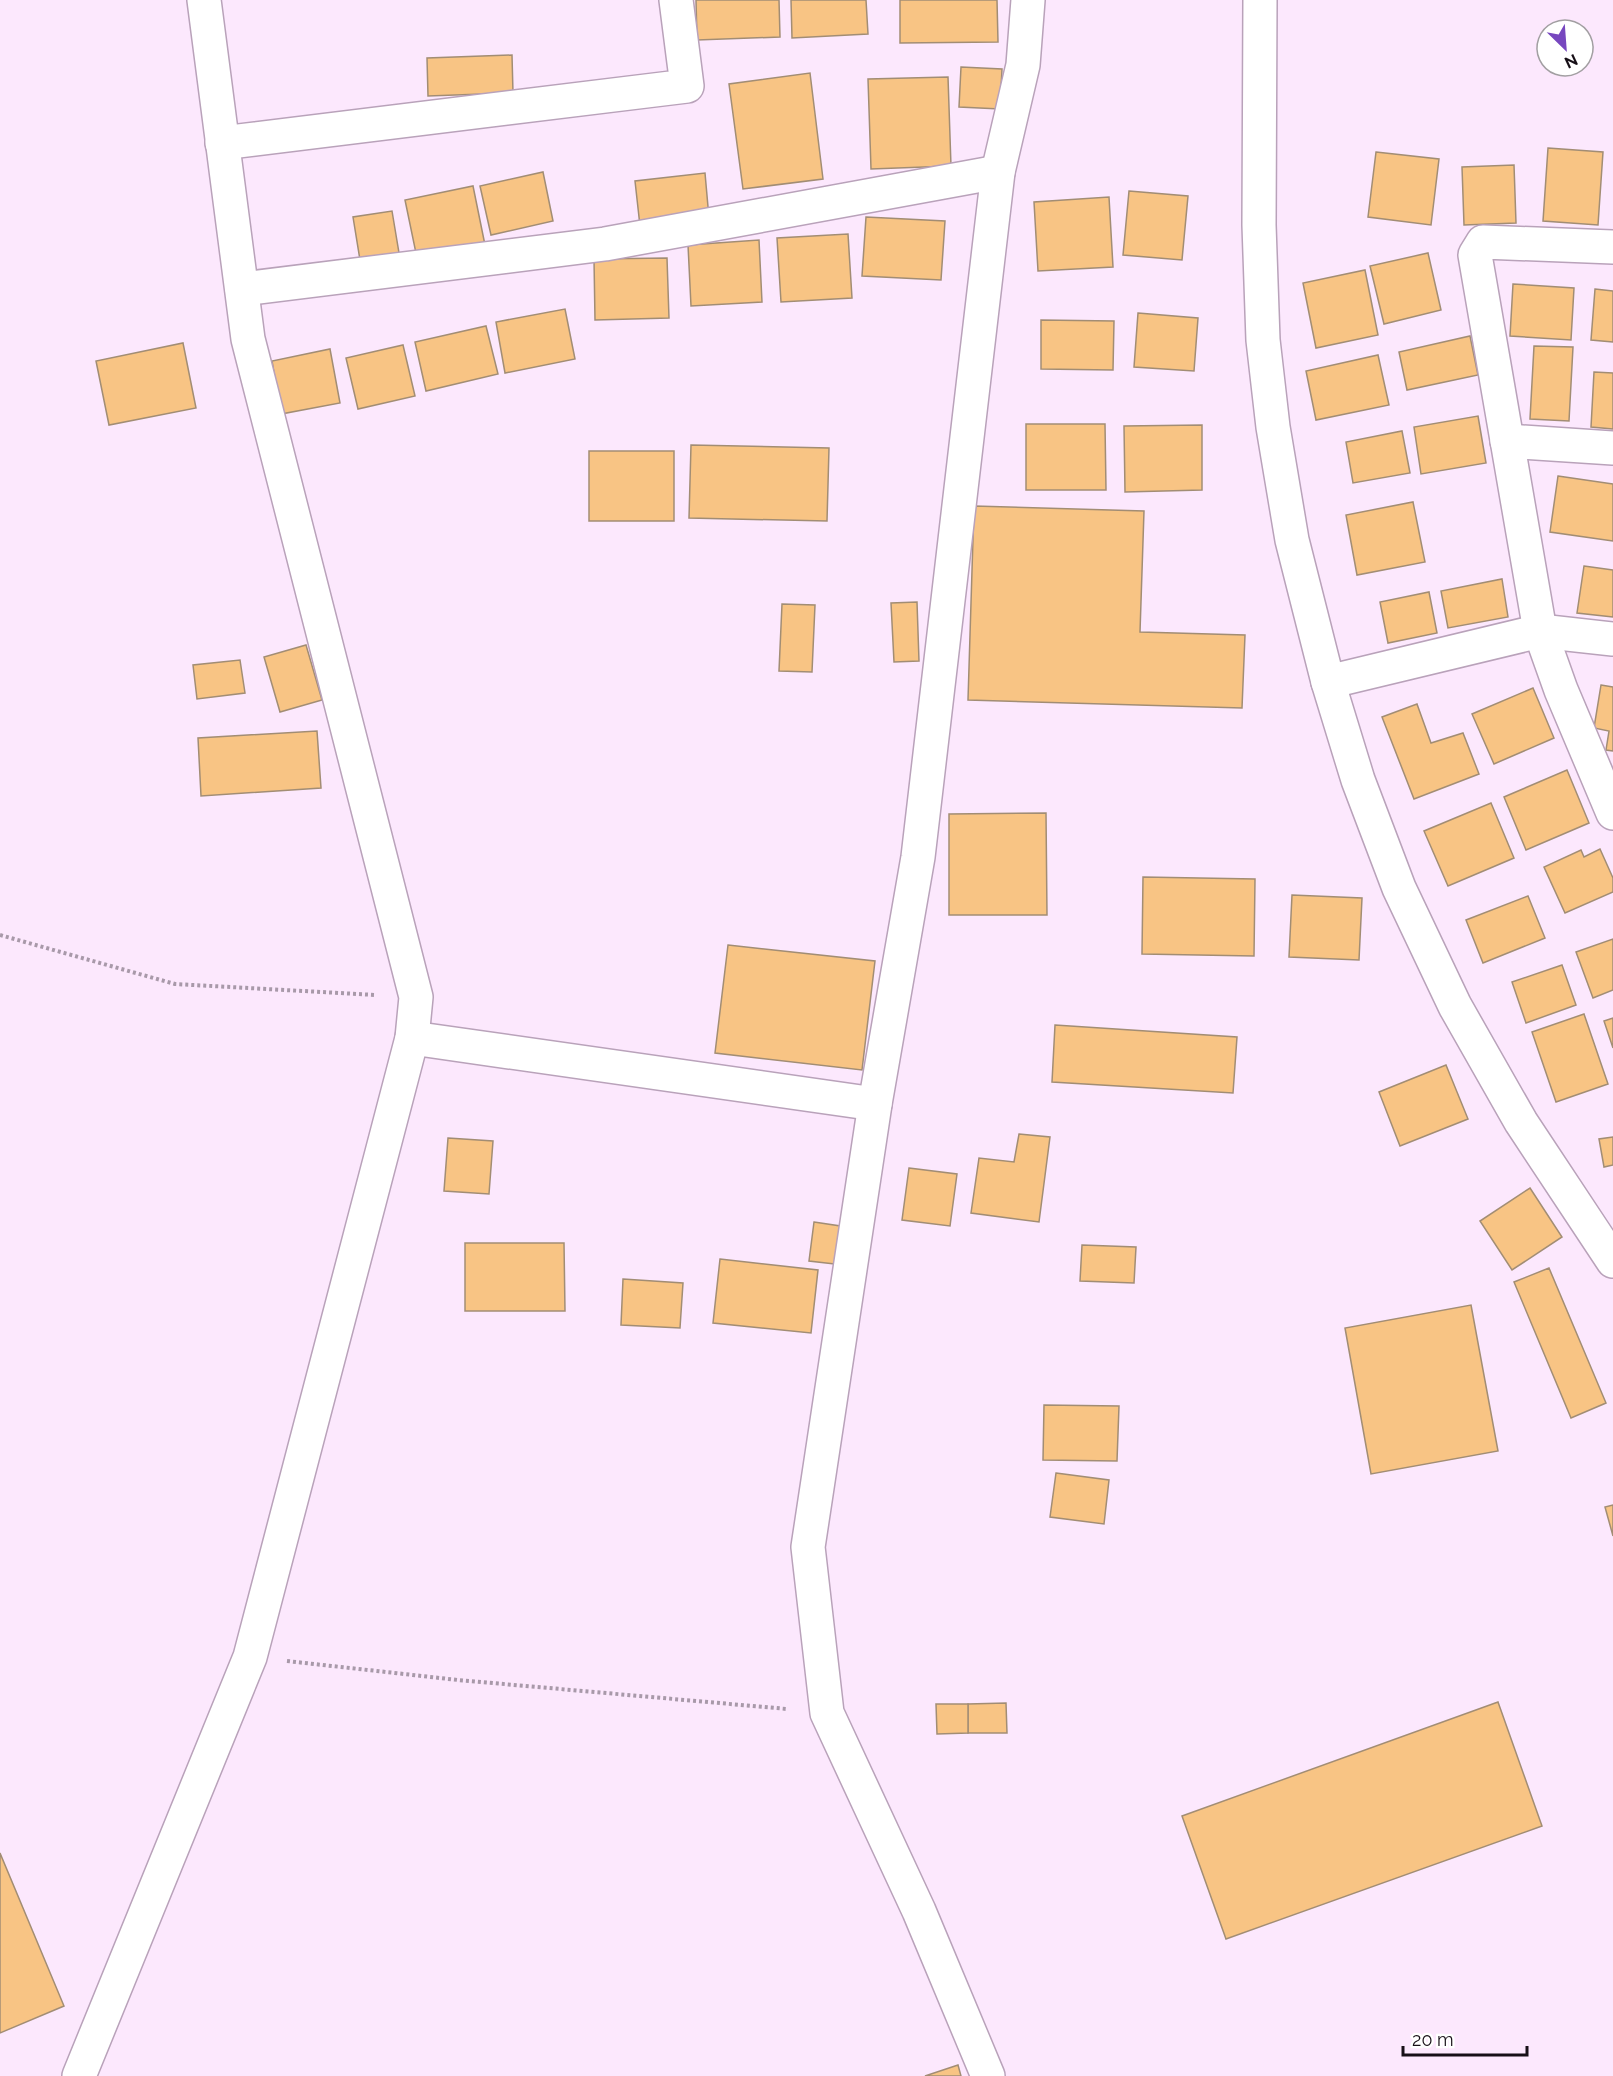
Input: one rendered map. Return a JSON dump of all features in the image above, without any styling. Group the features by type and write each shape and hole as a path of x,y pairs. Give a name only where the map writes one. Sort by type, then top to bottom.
{"street":[{"path":"79,2076 250,1657 412,1038 416,997 248,339 204,0"},
{"path":"222,143 687,86 676,0"},
{"path":"988,2076 919,1911 827,1713 808,1547 875,1104 918,857 998,172 1023,65 1028,0"},
{"path":"1260,0 1259,225 1263,340 1272,427 1292,540 1328,682 1358,780 1395,877 1455,1006 1521,1122 1613,1261"},
{"path":"242,289 605,244 998,172"},
{"path":"1613,247 1483,242 1475,255 1540,631 1561,690 1613,813"},
{"path":"1507,441 1613,448"},
{"path":"1328,682 1540,631 1613,639"},
{"path":"412,1038 875,1104"}],"path":[{"path":"0,935 175,984 416,997"},
{"path":"250,1657 458,1680 827,1713"}],"building":[{"path":"696,0 779,0 780,37 697,40"},
{"path":"791,0 866,0 868,34 792,38"},
{"path":"900,0 997,0 998,42 900,43"},
{"path":"512,55 513,93 428,96 427,58"},
{"path":"961,67 1002,69 1000,109 959,107"},
{"path":"810,73 823,179 743,189 729,84"},
{"path":"948,77 951,166 871,169 868,79"},
{"path":"1548,148 1603,152 1598,225 1543,221"},
{"path":"1376,152 1439,159 1431,225 1368,217"},
{"path":"1514,165 1516,223 1464,225 1462,167"},
{"path":"543,172 553,221 491,235 480,186"},
{"path":"705,173 709,218 640,226 635,181"},
{"path":"473,186 485,245 417,258 405,200"},
{"path":"1129,191 1188,196 1182,260 1123,255"},
{"path":"1109,197 1113,267 1038,271 1034,202"},
{"path":"392,211 399,253 360,260 353,217"},
{"path":"866,217 945,221 941,280 862,276"},
{"path":"848,234 852,298 781,302 777,238"},
{"path":"759,240 762,302 691,306 688,245"},
{"path":"1428,253 1441,310 1384,324 1370,266"},
{"path":"667,258 669,318 595,320 594,259"},
{"path":"1365,270 1378,335 1316,348 1303,283"},
{"path":"1513,284 1574,288 1571,340 1510,336"},
{"path":"1595,289 1613,291 1613,342 1591,340"},
{"path":"565,309 575,359 505,373 496,322"},
{"path":"1138,313 1198,318 1194,371 1134,367"},
{"path":"1041,320 1114,321 1113,370 1041,369"},
{"path":"486,326 498,374 426,391 415,342"},
{"path":"1470,336 1478,375 1407,390 1399,352"},
{"path":"183,343 196,408 109,425 96,361"},
{"path":"403,345 415,396 358,409 346,358"},
{"path":"1534,346 1573,347 1569,421 1530,419"},
{"path":"330,349 340,403 281,414 272,361"},
{"path":"1378,355 1389,405 1316,420 1306,371"},
{"path":"1594,372 1613,373 1613,429 1591,427"},
{"path":"1478,416 1486,463 1421,474 1414,427"},
{"path":"1026,424 1105,424 1106,490 1026,490"},
{"path":"1202,425 1202,490 1125,492 1124,426"},
{"path":"1402,431 1410,473 1353,483 1346,442"},
{"path":"691,445 829,448 827,521 689,518"},
{"path":"589,451 674,451 674,521 589,521"},
{"path":"1558,476 1613,484 1613,541 1550,532"},
{"path":"1413,502 1425,562 1357,575 1346,515"},
{"path":"974,506 1144,511 1140,632 1245,635 1242,708 968,700"},
{"path":"1584,566 1613,570 1613,617 1577,613"},
{"path":"1502,579 1508,617 1448,628 1441,591"},
{"path":"1429,592 1437,633 1388,643 1380,602"},
{"path":"917,602 919,661 894,662 891,603"},
{"path":"782,604 815,605 812,672 779,671"},
{"path":"306,645 322,700 280,712 264,657"},
{"path":"240,660 245,693 197,699 193,665"},
{"path":"1601,685 1613,687 1613,751 1606,750 1609,731 1594,728"},
{"path":"1533,688 1554,738 1494,764 1472,714"},
{"path":"1417,704 1431,743 1463,733 1479,774 1414,799 1382,717"},
{"path":"317,731 321,788 201,796 198,738"},
{"path":"1567,770 1589,823 1526,850 1504,797"},
{"path":"1491,803 1514,858 1448,886 1424,831"},
{"path":"1046,813 1047,915 949,915 949,814"},
{"path":"1600,849 1613,878 1613,892 1565,913 1544,867 1581,850 1584,857"},
{"path":"1143,877 1255,879 1254,956 1142,954"},
{"path":"1292,895 1362,898 1359,960 1289,957"},
{"path":"1528,896 1545,938 1483,963 1466,920"},
{"path":"1613,939 1613,990 1593,998 1576,952"},
{"path":"728,945 875,961 862,1070 715,1053"},
{"path":"1562,965 1576,1005 1526,1023 1512,982"},
{"path":"1584,1014 1608,1084 1556,1102 1532,1032"},
{"path":"1613,1018 1613,1048 1604,1021"},
{"path":"1055,1025 1237,1037 1233,1093 1052,1082"},
{"path":"1446,1065 1468,1119 1400,1146 1379,1092"},
{"path":"1019,1134 1050,1137 1039,1222 971,1213 979,1158 1014,1162"},
{"path":"1613,1137 1613,1165 1604,1167 1599,1139"},
{"path":"448,1138 493,1141 489,1194 444,1191"},
{"path":"909,1168 957,1174 950,1226 902,1220"},
{"path":"1530,1188 1562,1237 1512,1270 1480,1221"},
{"path":"814,1222 847,1227 843,1265 809,1261"},
{"path":"465,1243 564,1243 565,1311 465,1311"},
{"path":"1082,1245 1136,1247 1134,1283 1080,1281"},
{"path":"720,1259 818,1270 811,1333 713,1323"},
{"path":"1549,1268 1606,1403 1571,1418 1514,1282"},
{"path":"623,1279 683,1283 680,1328 621,1325"},
{"path":"1471,1305 1498,1451 1371,1474 1345,1328"},
{"path":"1044,1405 1119,1406 1117,1461 1043,1460"},
{"path":"1056,1473 1109,1480 1104,1524 1050,1517"},
{"path":"1613,1505 1613,1536 1605,1507"},
{"path":"1498,1702 1542,1826 1226,1939 1182,1816"},
{"path":"1006,1703 1007,1733 968,1733 968,1704"},
{"path":"936,1704 968,1704 968,1733 937,1734"},
{"path":"0,1853 64,2006 0,2033"},
{"path":"958,2065 961,2076 925,2076"}]}
